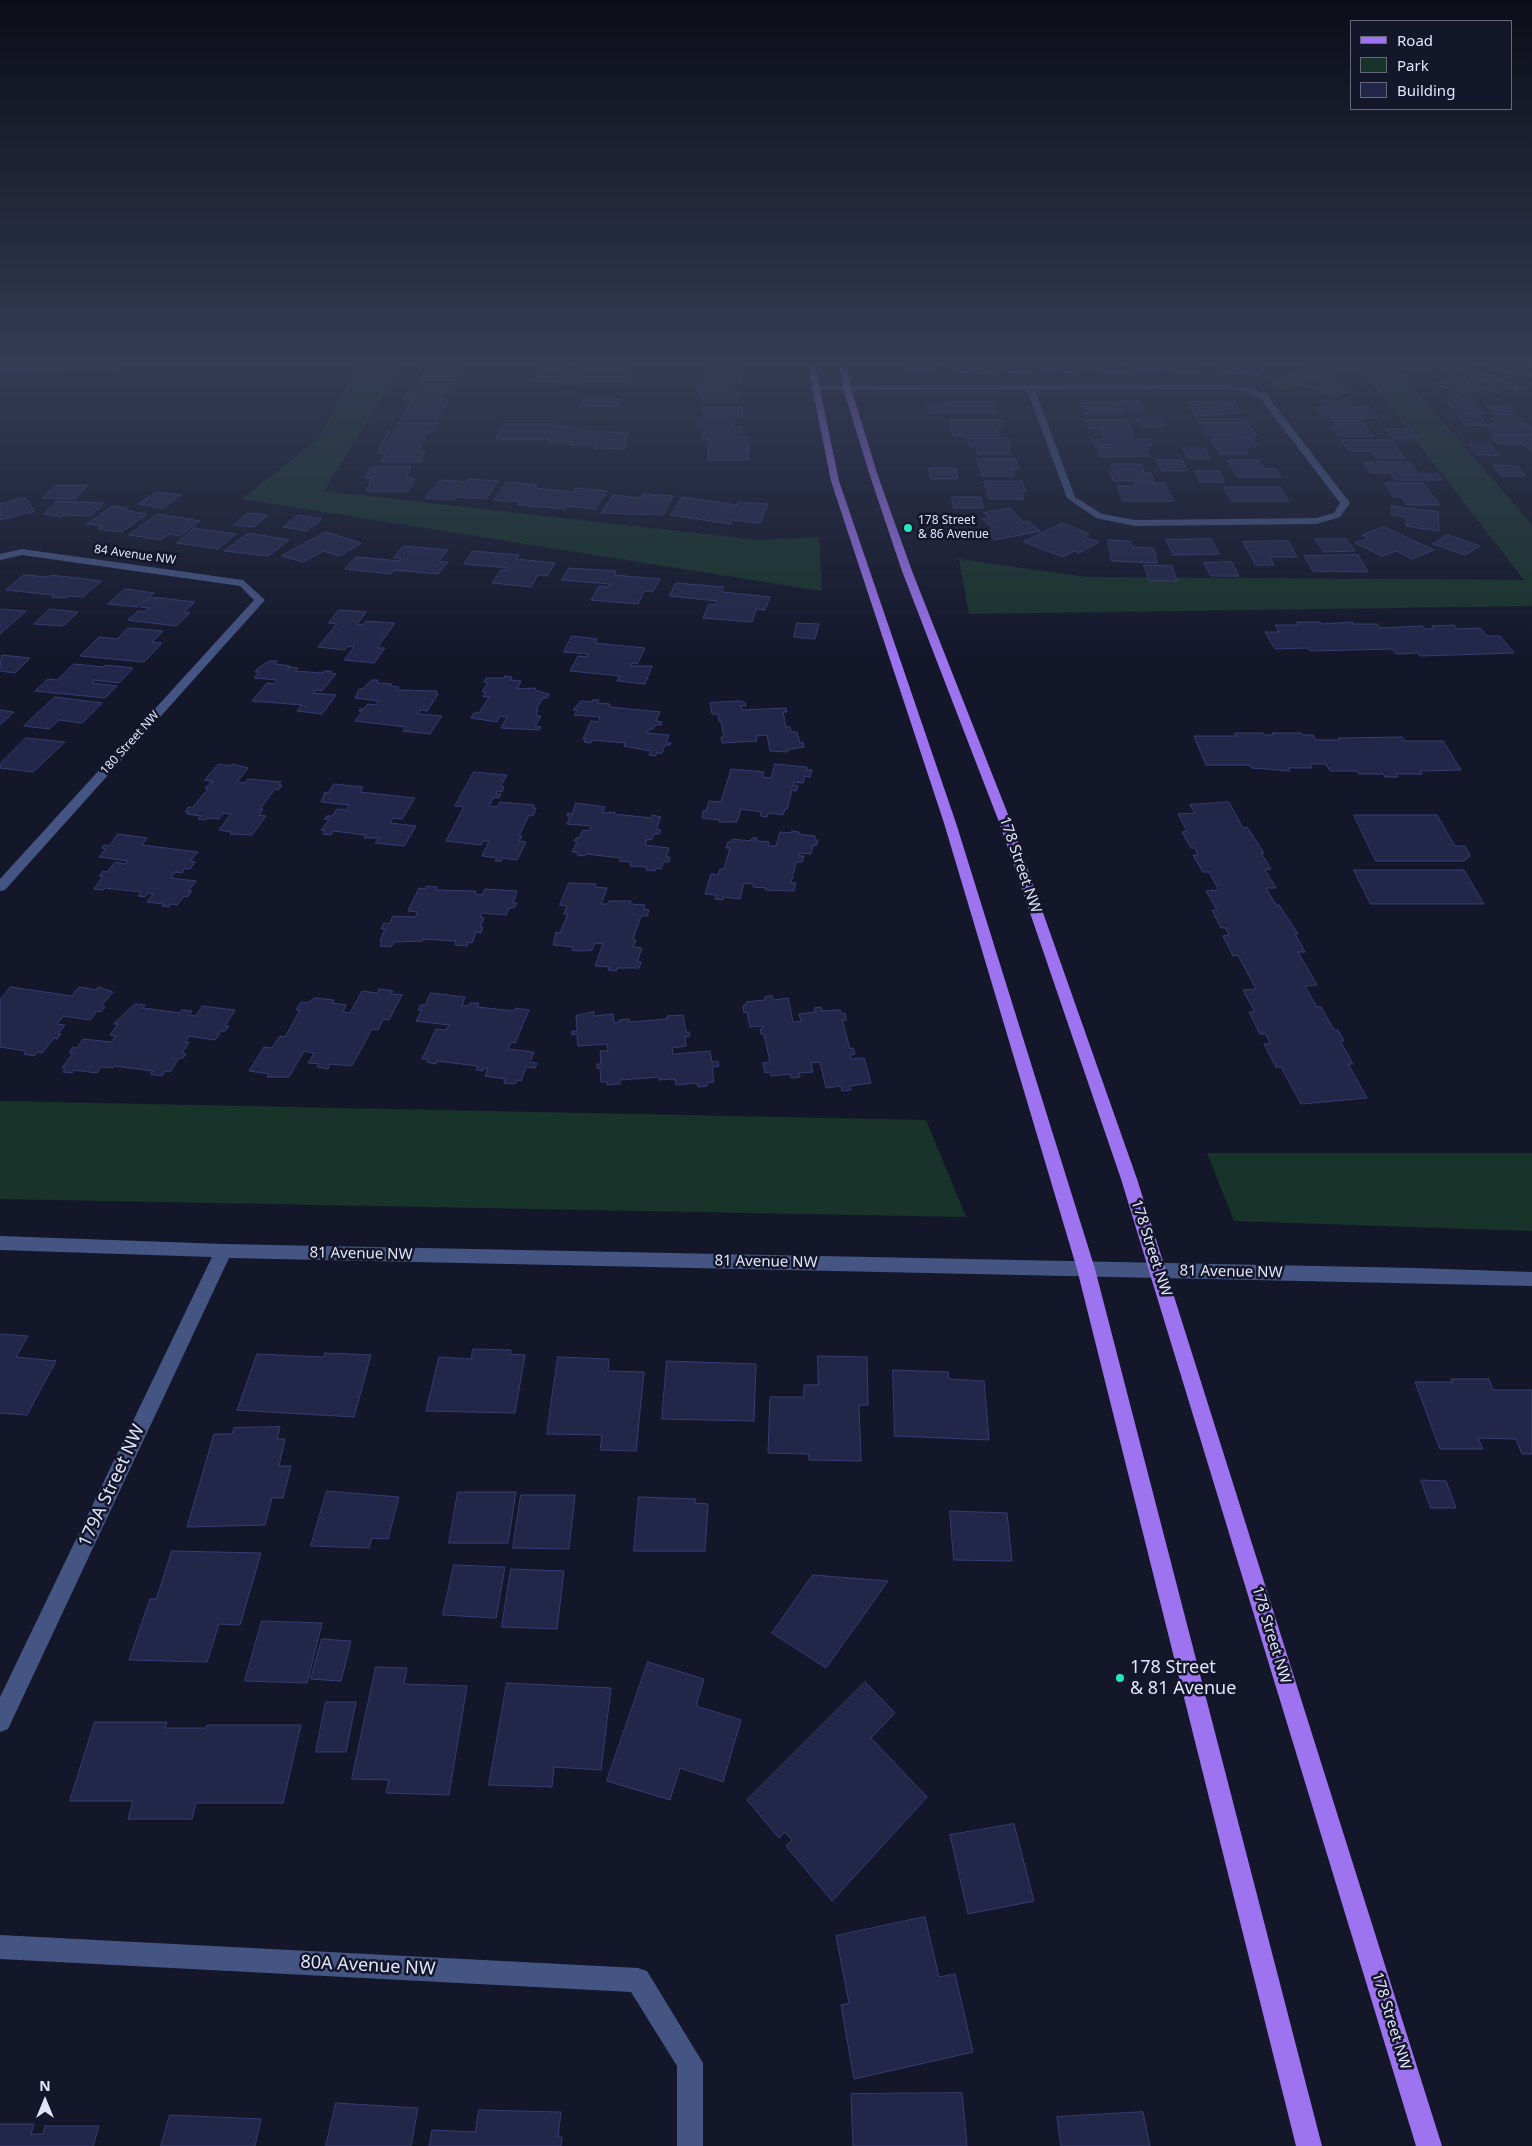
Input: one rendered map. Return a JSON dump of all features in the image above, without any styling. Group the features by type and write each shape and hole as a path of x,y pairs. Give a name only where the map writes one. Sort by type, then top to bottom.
{"main road":[{"path":"831,461 835,481 950,823 1086,1269 1309,2146"},
{"name":"178 Street NW","path":"869,461 907,571 1008,831 1129,1179 1429,2146"}],"street":[{"path":"1057,461 1071,498 1099,516 1135,523 1316,521 1337,515 1345,504 1312,461"},
{"name":"84 Avenue NW","path":"0,557 22,552 243,583 260,600"},
{"name":"180 Street NW","path":"0,887 260,600"},
{"name":"81 Avenue NW","path":"0,1243 224,1251 1416,1275 1532,1279"},
{"name":"179A Street NW","path":"0,1721 224,1251"},
{"name":"80A Avenue NW","path":"0,1947 638,1980 690,2063 690,2146"}],"green space":[{"path":"290,461 342,461 324,491 757,540 819,537 822,591 242,499"},
{"path":"1432,461 1477,461 1532,525 1532,606 969,614 959,559 1086,577 1524,580"},
{"path":"0,1101 926,1120 966,1217 0,1199"},
{"path":"1207,1153 1532,1153 1532,1231 1234,1221"}],"building":[{"path":"381,461 421,461 421,462"},
{"path":"978,461 1017,461 1019,469 1012,469 1014,476 982,476"},
{"path":"1158,461 1183,461 1187,471 1162,471"},
{"path":"1229,461 1260,461 1264,469 1276,469 1281,477 1238,477"},
{"path":"1363,462 1410,462 1419,474 1438,474 1443,480 1395,480 1390,473 1371,473"},
{"path":"1111,464 1141,464 1144,473 1151,473 1154,481 1113,481 1110,472 1114,472"},
{"path":"1493,465 1517,466 1526,476 1502,476"},
{"path":"371,467 411,467 406,478 415,478 408,491 366,491 372,478 365,478"},
{"path":"929,468 956,468 958,479 931,479"},
{"path":"1195,471 1219,471 1225,482 1200,482"},
{"path":"469,479 498,481 486,499 457,497 454,500 425,498 440,480 467,482"},
{"path":"984,481 1022,481 1026,491 1021,491 1024,499 990,499"},
{"path":"508,482 537,485 535,488 574,492 576,488 607,491 595,509 567,506 565,509 518,505 520,502 494,500"},
{"path":"1135,483 1165,483 1173,501 1123,501 1117,486 1136,486"},
{"path":"1385,483 1423,483 1440,505 1407,505 1401,497 1394,497"},
{"path":"56,485 88,485 75,499 43,498"},
{"path":"1224,487 1280,487 1289,501 1232,501"},
{"path":"157,492 181,495 163,508 138,504"},
{"path":"643,494 673,496 663,515 601,513 613,495 640,498"},
{"path":"682,497 737,505 738,502 768,504 760,523 732,520 731,524 671,515"},
{"path":"952,497 981,497 983,508 954,508"},
{"path":"25,498 35,511 0,520 0,504"},
{"path":"57,501 104,503 91,516 64,515 60,517 44,514"},
{"path":"113,506 147,514 122,532 98,529 102,526 87,524"},
{"path":"1392,506 1438,512 1439,531 1406,526 1406,517 1392,515"},
{"path":"1010,508 1023,522 1028,521 1040,531 995,540 985,531 994,529 982,519 990,518 984,513"},
{"path":"248,513 268,515 254,527 234,525"},
{"path":"158,514 200,521 180,536 169,534 161,540 129,535"},
{"path":"299,515 322,519 307,531 283,527"},
{"path":"1062,523 1089,534 1084,537 1099,542 1079,553 1074,551 1063,557 1024,542"},
{"path":"1384,527 1434,550 1412,559 1396,551 1382,556 1355,543 1369,538 1362,535"},
{"path":"195,528 236,534 218,549 177,543"},
{"path":"326,532 361,543 339,556 324,551 303,562 282,556"},
{"path":"249,533 289,540 268,556 224,551"},
{"path":"1448,535 1480,546 1465,555 1433,544"},
{"path":"1211,539 1219,554 1173,555 1166,540"},
{"path":"1315,539 1346,539 1355,551 1324,552"},
{"path":"1108,540 1130,541 1132,547 1154,548 1157,563 1112,561"},
{"path":"1288,541 1297,557 1270,557 1274,565 1256,565 1243,542"},
{"path":"404,546 448,550 439,561 448,562 438,574 394,570 391,574 345,569 356,557 399,561 401,558 394,558"},
{"path":"473,551 519,555 516,559 555,563 547,576 538,575 531,587 492,583 501,570 508,570 509,568 464,564"},
{"path":"1358,555 1368,572 1313,571 1304,556"},
{"path":"1232,562 1239,576 1211,576 1204,563"},
{"path":"1144,565 1172,566 1177,581 1150,581"},
{"path":"569,568 616,571 614,575 660,579 653,592 644,591 638,604 591,600 599,586 608,587 610,584 562,580"},
{"path":"24,575 48,577 51,575 101,581 83,597 52,597 54,595 6,590"},
{"path":"676,583 724,587 722,592 770,597 765,610 756,609 752,622 703,618 709,604 716,605 717,601 670,596"},
{"path":"125,589 154,593 137,607 108,604"},
{"path":"150,598 195,602 184,612 190,613 176,626 128,620 138,611 145,612 149,608 141,607"},
{"path":"0,609 26,611 0,634"},
{"path":"50,609 78,612 63,626 34,624"},
{"path":"339,610 366,612 357,624 363,625 366,621 395,623 377,648 385,648 374,663 344,660 354,647 348,646 345,650 318,647 337,624 329,623"},
{"path":"1297,622 1320,622 1322,624 1353,622 1354,624 1377,624 1380,628 1422,626 1425,629 1434,629 1432,626 1454,625 1457,629 1480,628 1487,636 1500,636 1514,653 1420,656 1418,653 1396,654 1392,649 1310,651 1308,648 1275,649 1265,632 1279,632 1275,625 1298,625"},
{"path":"797,623 819,624 815,639 794,637"},
{"path":"128,628 163,631 152,642 162,643 144,662 80,656 99,637 117,639"},
{"path":"572,636 597,639 595,643 645,648 637,664 632,663 631,666 652,666 645,684 617,681 620,676 570,671 578,656 587,657 588,654 564,652"},
{"path":"2,655 30,658 15,673 0,671"},
{"path":"270,661 277,661 275,664 290,666 287,670 290,667 298,668 295,671 322,673 324,671 332,671 330,673 336,674 322,691 315,690 313,693 336,695 322,714 297,711 302,705 252,701 267,683 274,684 277,680 254,678 259,672 255,672 257,669"},
{"path":"74,664 133,668 119,683 95,680 92,683 117,686 105,698 35,691 48,679 57,680"},
{"path":"505,676 512,677 511,680 521,681 517,689 536,688 534,690 549,694 547,698 543,698 536,710 538,710 536,715 541,716 535,726 541,727 539,730 501,728 507,717 500,716 497,722 471,718 474,713 479,713 489,697 483,697 486,692 482,692 488,683 484,682 486,678 504,678"},
{"path":"372,680 378,680 376,683 392,684 390,686 399,687 397,690 437,691 436,694 438,694 427,711 420,710 418,714 442,716 430,734 403,731 406,727 355,721 362,712 359,711 360,709 363,709 368,704 376,705 379,701 355,698 359,689 362,689"},
{"path":"55,697 102,703 82,723 59,720 49,729 24,726"},
{"path":"593,700 599,700 597,703 610,704 609,707 660,712 656,721 662,722 661,725 655,725 647,733 669,735 666,742 671,743 670,745 665,745 662,753 657,753 655,756 649,755 651,751 624,746 625,743 592,740 591,743 584,742 586,739 583,739 591,721 598,722 600,717 574,715 577,711 573,710 581,701 592,702"},
{"path":"741,701 746,706 741,706 742,710 786,708 787,712 783,712 786,727 790,727 791,732 797,732 800,743 803,742 804,747 787,750 788,752 770,751 767,735 756,736 757,741 722,743 721,737 724,737 721,721 719,721 718,714 712,714 710,703"},
{"path":"0,710 14,712 0,725"},
{"path":"1235,733 1273,735 1272,733 1301,733 1302,735 1313,735 1316,740 1402,737 1404,741 1443,741 1461,770 1420,771 1422,774 1396,774 1398,777 1385,777 1383,774 1359,774 1357,771 1330,771 1326,764 1310,764 1312,768 1288,768 1290,771 1252,768 1250,765 1206,765 1194,736 1236,736"},
{"path":"26,738 65,742 33,772 0,768 0,764"},
{"path":"219,764 231,766 232,764 248,768 237,782 245,783 248,779 281,782 279,785 282,785 278,790 275,789 260,809 263,809 259,815 266,816 252,835 230,834 231,832 219,830 231,814 223,813 219,819 207,818 206,820 198,819 201,816 185,812 188,807 192,808 208,789 205,788 214,782 205,780"},
{"path":"775,764 807,767 807,770 812,770 810,777 805,776 803,783 794,782 793,785 798,786 796,791 792,790 787,809 785,809 783,815 768,813 767,817 761,816 761,812 741,809 737,822 719,822 720,820 702,818 703,811 706,811 709,801 721,802 731,769 764,772 762,777 771,778"},
{"path":"474,772 507,775 501,786 504,787 502,792 497,791 496,794 501,794 499,798 494,797 489,806 497,807 500,802 534,805 533,808 536,808 533,816 529,815 519,836 522,836 519,841 526,842 517,860 502,858 501,861 495,861 497,858 482,856 489,841 483,841 481,845 446,841 464,807 455,806"},
{"path":"334,784 363,787 360,792 415,798 402,819 393,818 390,823 416,826 404,846 375,843 379,838 364,838 366,835 333,831 331,835 323,834 325,831 321,830 329,820 324,819 327,816 332,816 337,809 346,810 349,805 321,802 325,792 328,793"},
{"path":"1229,802 1243,828 1247,827 1264,853 1261,853 1271,869 1265,870 1276,888 1266,888 1298,934 1295,934 1305,952 1298,952 1317,985 1305,986 1317,1007 1321,1007 1334,1030 1338,1030 1344,1041 1340,1041 1353,1064 1348,1064 1367,1098 1301,1104 1281,1067 1276,1067 1264,1044 1270,1044 1266,1034 1260,1034 1249,1012 1255,1012 1243,990 1256,989 1238,955 1233,956 1223,936 1229,935 1225,928 1221,928 1212,910 1217,910 1206,891 1219,890 1209,872 1203,872 1193,855 1198,855 1195,848 1191,848 1182,832 1187,831 1178,814 1195,813 1190,805"},
{"path":"576,803 605,807 602,813 615,812 614,814 651,818 652,815 661,817 656,829 661,830 659,834 654,834 651,840 647,839 645,845 669,848 666,857 670,857 669,862 664,862 661,869 656,868 655,871 646,870 647,867 630,866 631,862 619,861 621,858 586,854 585,856 577,855 578,852 572,852 577,842 574,841 576,838 579,838 583,830 589,831 591,826 567,824 570,816 567,816 568,813 572,814"},
{"path":"1354,815 1437,815 1455,846 1465,846 1470,856 1464,861 1376,861"},
{"path":"792,831 799,832 798,834 815,836 815,840 818,840 817,845 813,845 811,854 800,853 799,856 804,856 802,862 796,862 791,883 796,883 794,891 766,890 766,888 753,887 754,884 744,883 740,899 723,897 723,900 715,899 716,895 705,894 711,874 718,875 720,869 724,869 730,848 726,848 728,842 732,842 732,839 750,841 752,838 757,838 756,841 769,842 768,846 776,846 780,832 792,833"},
{"path":"118,834 147,838 142,845 198,852 190,861 195,862 190,869 185,868 182,873 175,872 171,878 196,881 188,891 192,891 187,897 184,896 177,905 170,904 169,907 162,906 164,904 147,902 153,894 148,893 145,897 138,896 141,892 105,888 103,890 94,889 103,876 99,876 103,871 107,872 115,862 125,864 128,861 99,857 106,849 102,848 104,845 109,846"},
{"path":"1354,870 1464,870 1484,904 1371,904"},
{"path":"569,883 596,884 594,887 607,888 601,904 608,904 609,901 631,901 630,904 645,905 644,909 649,910 647,916 641,916 633,939 636,940 633,947 642,948 637,962 641,962 639,968 617,968 616,971 608,970 609,967 595,966 603,944 595,943 592,950 580,951 572,950 573,947 553,945 556,932 560,933 568,914 564,914 567,906 560,905"},
{"path":"427,886 437,887 436,890 476,891 475,894 482,895 485,889 517,891 513,903 517,903 514,908 509,908 506,915 482,913 480,917 484,918 480,927 483,927 481,933 476,932 472,943 468,942 467,946 455,945 456,941 423,939 422,941 394,942 391,947 380,946 385,929 381,929 384,923 389,924 393,916 415,917 418,912 408,911 419,888 425,889"},
{"path":"11,987 72,996 79,987 96,990 98,987 113,992 101,1006 105,1007 101,1012 97,1011 90,1020 63,1016 57,1024 65,1025 58,1034 61,1034 57,1039 54,1038 42,1053 38,1052 34,1056 24,1054 26,1051 0,1047 0,1000"},
{"path":"379,989 393,991 391,994 402,995 389,1020 383,1019 378,1030 372,1029 352,1066 330,1064 328,1069 317,1067 319,1064 308,1063 314,1053 304,1051 289,1077 267,1077 269,1074 249,1071 264,1047 272,1048 280,1036 285,1037 300,1010 296,1010 301,1002 307,1003 315,998 334,1000 332,1003 346,1005 343,1012 350,1013 362,991 377,993"},
{"path":"431,993 465,997 462,1005 468,1006 470,1003 479,1003 477,1007 514,1011 515,1008 529,1010 515,1043 511,1042 508,1049 534,1052 530,1062 537,1063 535,1068 526,1067 521,1081 517,1080 515,1084 504,1083 505,1079 485,1076 488,1068 484,1068 483,1071 476,1070 478,1066 437,1061 436,1064 427,1062 428,1059 422,1059 436,1029 446,1030 449,1025 416,1021 422,1010 418,1010 421,1005 425,1005"},
{"path":"772,996 773,1000 788,998 793,1022 801,1021 799,1014 815,1012 814,1008 821,1007 822,1011 840,1010 841,1014 845,1013 846,1020 842,1020 850,1049 853,1048 855,1054 850,1055 851,1059 864,1058 871,1083 850,1086 851,1090 842,1091 841,1086 826,1088 820,1062 811,1063 813,1072 799,1073 800,1077 791,1078 790,1074 771,1076 770,1072 765,1073 763,1063 770,1062 764,1034 761,1034 760,1029 763,1029 763,1026 750,1027 747,1012 744,1013 743,1006 746,1005 746,1002 765,1000 765,997"},
{"path":"135,1004 145,1005 143,1008 180,1013 182,1010 192,1011 189,1015 196,1016 202,1006 235,1010 225,1026 229,1026 225,1031 221,1031 215,1040 189,1036 185,1042 189,1042 182,1053 186,1054 183,1058 179,1058 170,1072 165,1071 162,1076 150,1074 153,1071 114,1066 113,1068 101,1067 97,1073 74,1070 72,1073 63,1072 65,1069 62,1068 73,1053 69,1053 73,1047 77,1048 83,1039 111,1042 116,1036 110,1035 118,1024 114,1024"},
{"path":"594,1012 594,1016 613,1014 614,1023 619,1022 619,1020 629,1019 629,1022 667,1019 667,1016 683,1015 686,1032 689,1032 690,1036 685,1037 686,1046 672,1048 673,1054 710,1051 712,1062 718,1061 719,1066 712,1067 714,1082 707,1083 707,1086 698,1087 697,1083 676,1085 675,1079 659,1080 659,1077 620,1080 620,1084 607,1085 607,1082 601,1082 600,1068 597,1068 597,1064 601,1064 600,1051 608,1051 607,1044 578,1046 577,1034 572,1035 572,1031 577,1031 576,1016"},
{"path":"0,1334 28,1336 16,1357 56,1361 27,1415 0,1413"},
{"path":"473,1349 511,1350 510,1354 525,1355 515,1413 426,1411 439,1357 471,1359"},
{"path":"325,1353 371,1355 354,1417 237,1410 257,1354 324,1357"},
{"path":"818,1356 867,1357 868,1405 859,1405 861,1461 809,1460 809,1454 768,1453 770,1397 804,1397 804,1385 818,1385"},
{"path":"558,1357 609,1359 608,1371 644,1372 636,1451 600,1450 602,1435 547,1434"},
{"path":"667,1361 756,1364 754,1421 662,1419"},
{"path":"893,1370 948,1372 949,1379 984,1381 989,1440 895,1436"},
{"path":"1451,1379 1489,1379 1493,1390 1532,1390 1532,1454 1522,1454 1516,1439 1478,1438 1483,1449 1440,1449 1415,1382 1453,1382"},
{"path":"280,1427 277,1439 285,1439 279,1466 291,1466 283,1498 272,1498 265,1525 187,1527 214,1434 232,1434 234,1428"},
{"path":"1421,1480 1446,1481 1456,1508 1431,1508"},
{"path":"327,1491 399,1497 388,1539 372,1538 369,1548 311,1546"},
{"path":"458,1492 516,1492 508,1543 449,1543"},
{"path":"521,1495 575,1495 569,1549 513,1548"},
{"path":"639,1497 696,1499 695,1503 708,1504 705,1551 634,1551"},
{"path":"950,1511 1007,1513 1012,1561 954,1560"},
{"path":"172,1551 261,1553 240,1625 219,1624 207,1662 129,1660 150,1599 156,1599"},
{"path":"454,1565 505,1567 496,1618 443,1615"},
{"path":"511,1569 564,1571 557,1629 502,1627"},
{"path":"813,1575 888,1581 826,1668 772,1633"},
{"path":"262,1621 322,1623 307,1683 245,1681"},
{"path":"322,1639 351,1641 341,1681 311,1679"},
{"path":"648,1662 704,1679 696,1706 741,1720 723,1782 680,1768 670,1800 607,1781"},
{"path":"376,1667 407,1668 404,1684 467,1686 449,1795 386,1793 389,1780 352,1779"},
{"path":"865,1682 895,1713 871,1738 927,1797 832,1901 786,1846 792,1840 785,1832 779,1838 747,1800"},
{"path":"507,1683 611,1688 601,1770 554,1767 552,1787 489,1785"},
{"path":"326,1702 356,1702 346,1752 316,1752"},
{"path":"95,1722 167,1722 165,1728 206,1728 207,1725 301,1725 283,1803 196,1803 192,1819 128,1819 133,1801 70,1801"},
{"path":"1014,1824 1034,1901 968,1914 950,1835"},
{"path":"925,1917 939,1977 955,1974 973,2052 854,2079 841,2005 849,2003 836,1936"},
{"path":"962,2093 967,2146 853,2146 851,2094"},
{"path":"336,2103 418,2108 411,2146 326,2146"},
{"path":"479,2110 561,2112 558,2137 562,2137 561,2146 429,2146 432,2130 475,2132"},
{"path":"1143,2112 1150,2146 1061,2146 1057,2117"},
{"path":"170,2115 261,2119 255,2146 161,2146"},
{"path":"0,2124 34,2124 31,2134 43,2134 45,2126 99,2126 93,2146 0,2146"}],"place":[{"name":"178 Street & 86 Avenue","path":"908,528"},
{"name":"178 Street & 81 Avenue","path":"1120,1678"}]}
